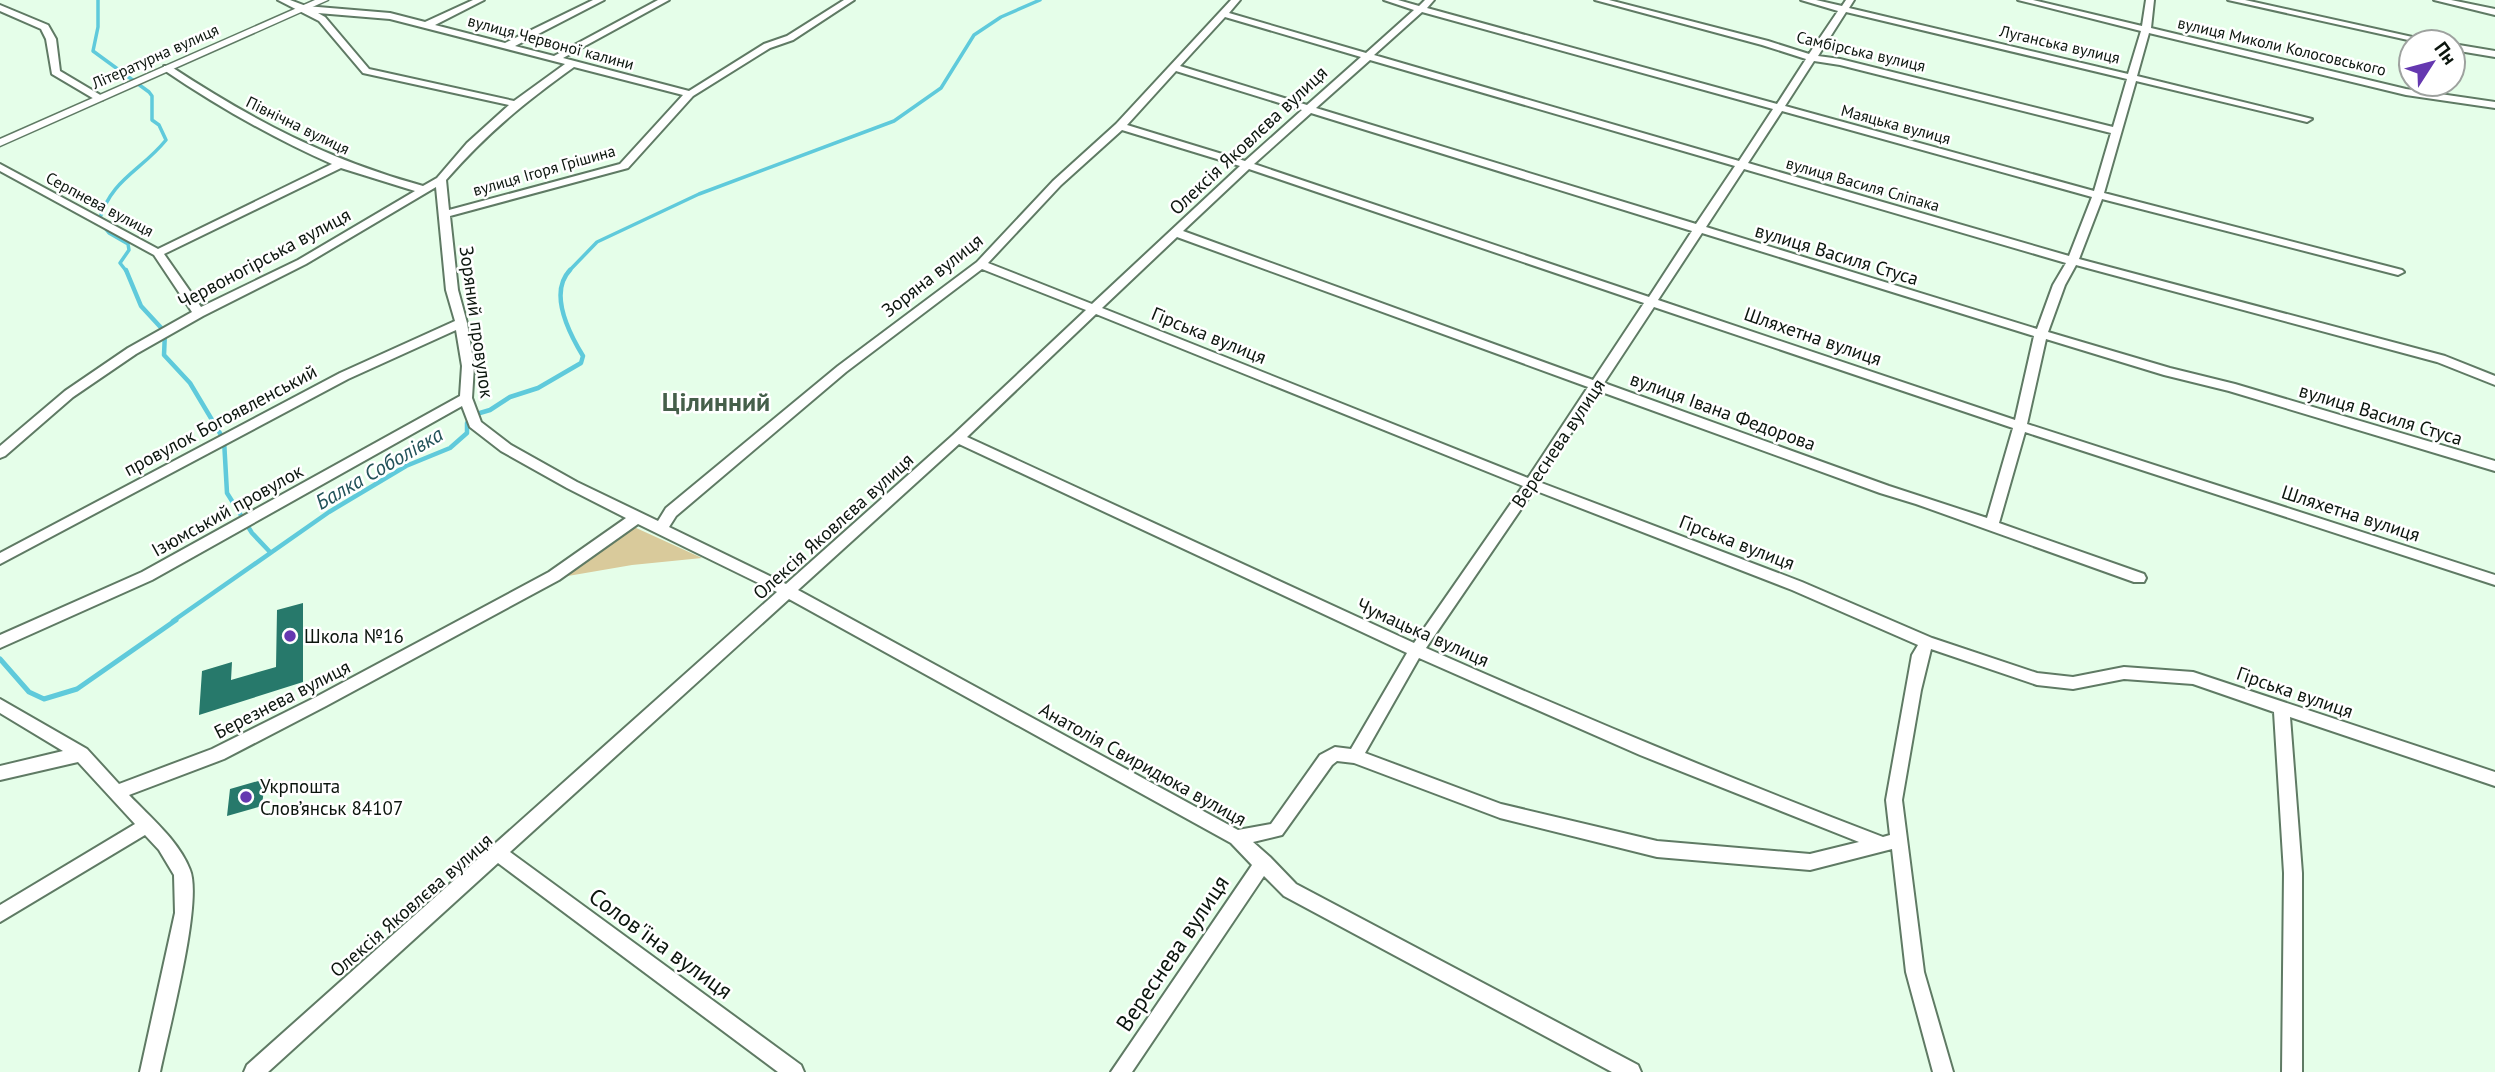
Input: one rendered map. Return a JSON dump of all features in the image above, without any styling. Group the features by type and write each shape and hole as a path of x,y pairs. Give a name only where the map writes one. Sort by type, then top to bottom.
{"street":[{"name":"вулиця Червоної калини","path":"282,0 304,9 365,12 427,25 690,94"},
{"name":"Літературна вулиця","path":"0,143 323,0"},
{"path":"427,25 480,0"},
{"path":"505,47 600,0"},
{"path":"555,59 665,0"},
{"name":"вулиця Ігоря Грішина","path":"443,215 624,166 690,94 767,46 789,38 850,0"},
{"name":"Зоряна вулиця","path":"661,528 671,512 842,369 981,264 1057,183 1120,126 1236,0"},
{"name":"Маяцька вулиця","path":"1388,0 1425,4 1779,108 2098,195 2398,272"},
{"name":"Самбірська вулиця","path":"1599,0 1765,43 1811,58 1840,62 2116,131"},
{"name":"Луганська вулиця","path":"1805,0 1847,5 2307,119"},
{"name":"вулиця Миколи Колосовського","path":"2022,0 2406,92 2495,105"},
{"path":"1992,524 2020,426 2041,334 2098,195 2134,77 2150,0"},
{"path":"2232,0 2397,35"},
{"path":"2438,0 2495,12"},
{"name":"Олексія Яковлєва вулиця","path":"254,1072 958,438 1247,165 1425,4"},
{"name":"Вереснева вулиця","path":"1355,755 1416,651 1531,484 1847,5"},
{"path":"0,8 45,27 51,39 55,72 99,98"},
{"path":"304,9 322,19 366,71 516,104"},
{"name":"вулиця Василя Сліпака","path":"1223,15 2073,261 2441,359 2495,381"},
{"path":"2467,49 2495,54"},
{"name":"Червоногірська вулиця","path":"0,453 69,394 132,351 199,313 303,261 441,180 471,145 516,104 572,64"},
{"name":"вулиця Василя Стуса","path":"1172,67 2041,334 2168,372 2231,387 2495,466"},
{"name":"Північна вулиця","path":"167,68 244,117 340,164 424,190"},
{"name":"Шляхетна вулиця","path":"1120,126 1247,165 2020,426 2495,580"},
{"path":"158,253 340,164"},
{"name":"Серпнева вулиця","path":"0,167 158,253 199,313"},
{"name":"Зоряний провулок","path":"441,180 452,289 468,366 466,398 475,424 506,449 661,528"},
{"name":"вулиця Івана Федорова","path":"1177,233 1885,490 1992,524 2139,578"},
{"name":"Гірська вулиця","path":"981,264 1531,484 1797,586 1927,642 2037,679 2073,683 2124,673 2193,678 2495,779"},
{"name":"провулок Богоявленський","path":"0,559 344,376 461,323"},
{"name":"Ізюмський провулок","path":"0,642 147,576 466,398"},
{"name":"Чумацька вулиця","path":"958,438 1416,651 1775,804 1880,843"},
{"name":"Березнева вулиця","path":"118,792 218,754 320,702 554,576 636,517"},
{"name":"Анатолія Свиридюка вулиця","path":"661,528 789,592 1237,838 1290,890 1631,1072"},
{"path":"1927,642 1920,655 1894,800 1915,972 1942,1072"},
{"path":"0,705 81,754 165,845 183,873 184,913 150,1072"},
{"path":"2282,708 2293,873 2292,1072"},
{"path":"0,773 81,754"},
{"path":"1237,838 1276,830 1326,760 1335,754 1355,755 1500,811 1657,849 1810,862 1899,839"},
{"path":"0,914 146,826"},
{"name":"Солов'їна вулиця","path":"499,854 794,1072"},
{"name":"Вереснева вулиця","path":"1121,1072 1264,862"}],"shaded area":[{"path":"634,527 702,558 632,565 562,577"}],"building":[{"name":"Школа №16","path":"303,603 303,682 199,715 202,671 232,662 231,680 276,667 277,610"},
{"name":"Укрпошта Слов’янськ 84107","path":"265,779 262,806 227,816 230,789"}],"waterway":[{"path":"98,0 98,27 93,51 149,92 152,96 152,120 159,125 166,140 119,185 104,207 99,221 109,233 128,244 129,250 120,263 127,272"},
{"name":"Балка Соболівка","path":"568,272 597,242 699,194 894,121 941,88 974,35 1001,17 1040,0"},
{"name":"Балка Соболівка","path":"173,621 329,512 406,466 450,448 467,433 467,423 473,415 490,410 510,397 538,388 581,363 583,356 567,325 561,301 564,279 570,270"},
{"path":"127,272 141,306 165,332 164,355 190,383 224,440 227,493 252,533 270,552"},
{"name":"Балка Соболівка","path":"0,659 29,692 44,699 77,689 176,620"}],"place":[{"name":"Школа №16","path":"290,636"},
{"name":"Укрпошта Слов’янськ 84107","path":"246,797"}],"district":[{"name":"Цілинний","path":"716,401"}]}
